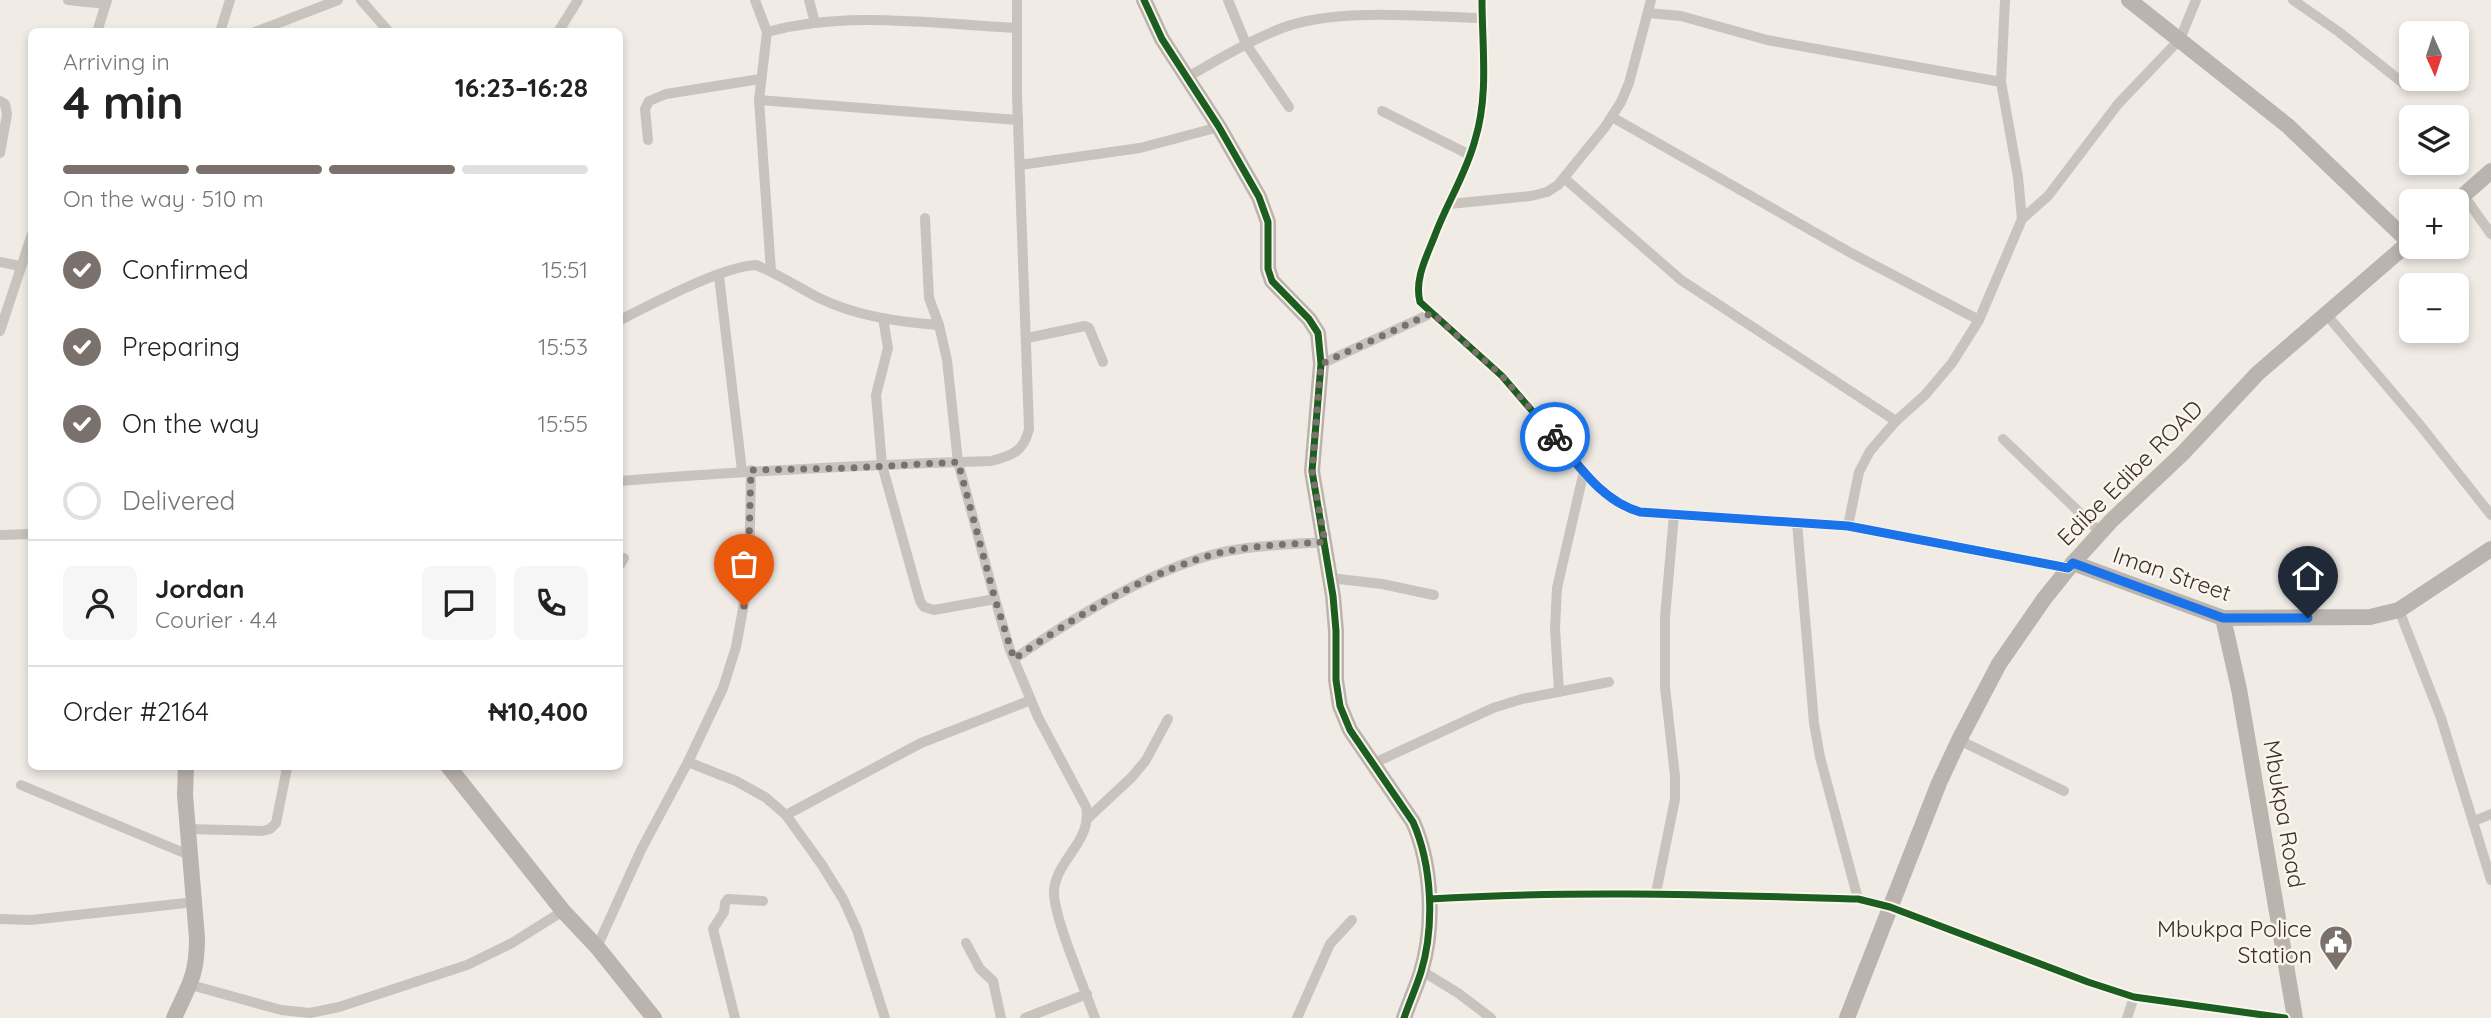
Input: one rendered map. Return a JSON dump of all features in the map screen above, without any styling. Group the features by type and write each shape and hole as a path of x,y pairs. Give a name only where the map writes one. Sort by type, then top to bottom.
{"street":[{"path":"68,0 106,2 98,28"},
{"path":"221,28 230,0"},
{"path":"265,28 338,0"},
{"path":"361,0 386,28"},
{"path":"560,28 578,0"},
{"path":"755,0 766,32 759,100 771,271"},
{"path":"808,0 815,23"},
{"path":"623,481 747,470 991,461 1007,457 1021,449 1030,429 1018,120 1017,0"},
{"path":"1144,0 1161,39 1219,127 1266,213 1270,276 1280,292 1310,319 1318,333 1321,364 1312,471 1330,578 1340,706 1344,720 1398,798 1419,836 1427,874 1430,899 1422,971 1404,1018"},
{"path":"1228,0 1246,44 1289,107"},
{"path":"1482,0 1484,76 1481,114 1470,155 1439,224 1418,283 1420,302 1502,376 1584,471 1612,499 1640,512 1848,526 2070,566"},
{"path":"1449,204 1531,196 1547,192 1558,185 1612,117 1629,83 1651,0"},
{"path":"2005,0 2001,82 2018,177 2022,219"},
{"path":"2129,0 2288,126 2399,231"},
{"path":"1848,526 1859,472 1870,450 1896,421 1925,396 1952,363 1979,320 2022,219 2048,196 2118,104 2180,39 2196,0"},
{"path":"2292,0 2339,32 2399,80"},
{"path":"1648,13 1681,16 1767,40 2001,82"},
{"path":"1186,78 1246,44 1284,27 1331,18 1482,18"},
{"path":"766,32 815,23 866,21 1017,29"},
{"path":"648,140 645,109 649,101 666,94 760,79"},
{"path":"759,100 1018,120"},
{"path":"0,101 5,104 7,114 0,153"},
{"path":"1382,111 1470,155"},
{"path":"1612,117 1852,253 1979,320"},
{"path":"1020,165 1140,148 1219,127"},
{"path":"2469,191 2491,172"},
{"path":"1564,178 1681,281 1896,421"},
{"path":"2469,209 2491,234"},
{"path":"925,218 929,298 939,326 949,377 958,462 995,599 1014,659 1031,700 1086,807 1088,818 1084,833 1061,869 1054,890 1055,903 1064,931 1096,1018"},
{"path":"0,331 28,245"},
{"name":"Edibe Edibe ROAD","path":"1847,1018 1939,783 1999,664 2070,566 2101,533 2182,454 2258,373 2399,251"},
{"path":"0,262 20,266"},
{"path":"623,319 719,275 747,265 756,265 821,299 857,313 903,323 939,326"},
{"path":"597,947 641,850 688,762 723,688 736,647 748,576 747,470 719,275"},
{"path":"1321,364 1432,313"},
{"path":"2326,314 2420,425 2491,515"},
{"path":"883,318 888,348 876,395 882,465 920,601 924,607 934,610 995,599"},
{"path":"1027,338 1085,326 1089,328 1103,362"},
{"path":"2003,439 2101,533"},
{"path":"1559,692 1555,628 1557,588 1584,471"},
{"path":"1656,893 1675,799 1665,687 1665,617 1674,515"},
{"path":"1797,523 1814,723 1820,757 1858,898"},
{"path":"0,535 28,534"},
{"path":"1014,659 1064,624 1132,588 1193,561 1254,547 1325,542"},
{"name":"Iman Street","path":"2070,566 2223,618 2370,617 2399,610 2489,555"},
{"path":"1330,578 1382,584 1434,595"},
{"path":"2399,610 2441,718 2491,880"},
{"name":"Mbukpa Road","path":"2223,618 2239,689 2295,1018"},
{"path":"1372,764 1493,708 1609,682"},
{"path":"786,816 921,743 1031,700"},
{"path":"1088,818 1132,777 1146,760 1168,719"},
{"path":"1959,740 2064,791"},
{"path":"688,762 736,781 765,797 786,816 843,899 857,930 885,1018"},
{"path":"174,1018 191,985 197,959 185,795 186,770"},
{"path":"188,830 270,829 276,823 287,770"},
{"path":"454,770 564,911 654,1018"},
{"path":"21,786 189,855"},
{"path":"2474,821 2491,814"},
{"path":"1430,899 1500,894 1656,893 1858,898 1890,907 2134,997 2285,1018"},
{"path":"735,1018 713,929 728,900 763,901"},
{"path":"0,919 31,920 194,902"},
{"path":"191,985 281,1010 310,1013 339,1007 467,965 512,943 564,911"},
{"path":"1297,1018 1330,944 1352,920"},
{"path":"966,943 980,969 993,981 1000,1018"},
{"path":"1422,971 1491,1018"},
{"path":"1025,1018 1087,994"},
{"path":"2127,1018 2134,997"}],"cycle path":[{"path":"1144,0 1162,39 1219,127 1259,197 1268,222 1268,269 1272,281 1309,319 1318,333 1321,364 1312,471 1333,596 1336,680 1340,706 1350,730 1413,822 1428,876 1430,916 1425,954 1404,1018"},
{"path":"1482,0 1483,88 1479,123 1467,165 1422,268 1420,302 1502,376 1596,485 1622,504 1640,512 1848,526 2068,568"},
{"path":"1430,899 1590,894 1858,899 1890,907 2134,997 2285,1018"}],"way so far":[{"path":"744,606 748,576 751,470 958,462 1014,659 1064,624 1132,588 1193,561 1254,547 1325,542 1312,471 1321,364 1432,313 1502,376 1555,437"}],"place":[{"name":"Mbukpa Police Station","path":"2336,972"}],"route":[{"path":"1555,437 1596,485 1612,499 1640,512 1848,526 2068,568 2073,563 2223,618 2308,618"}]}
